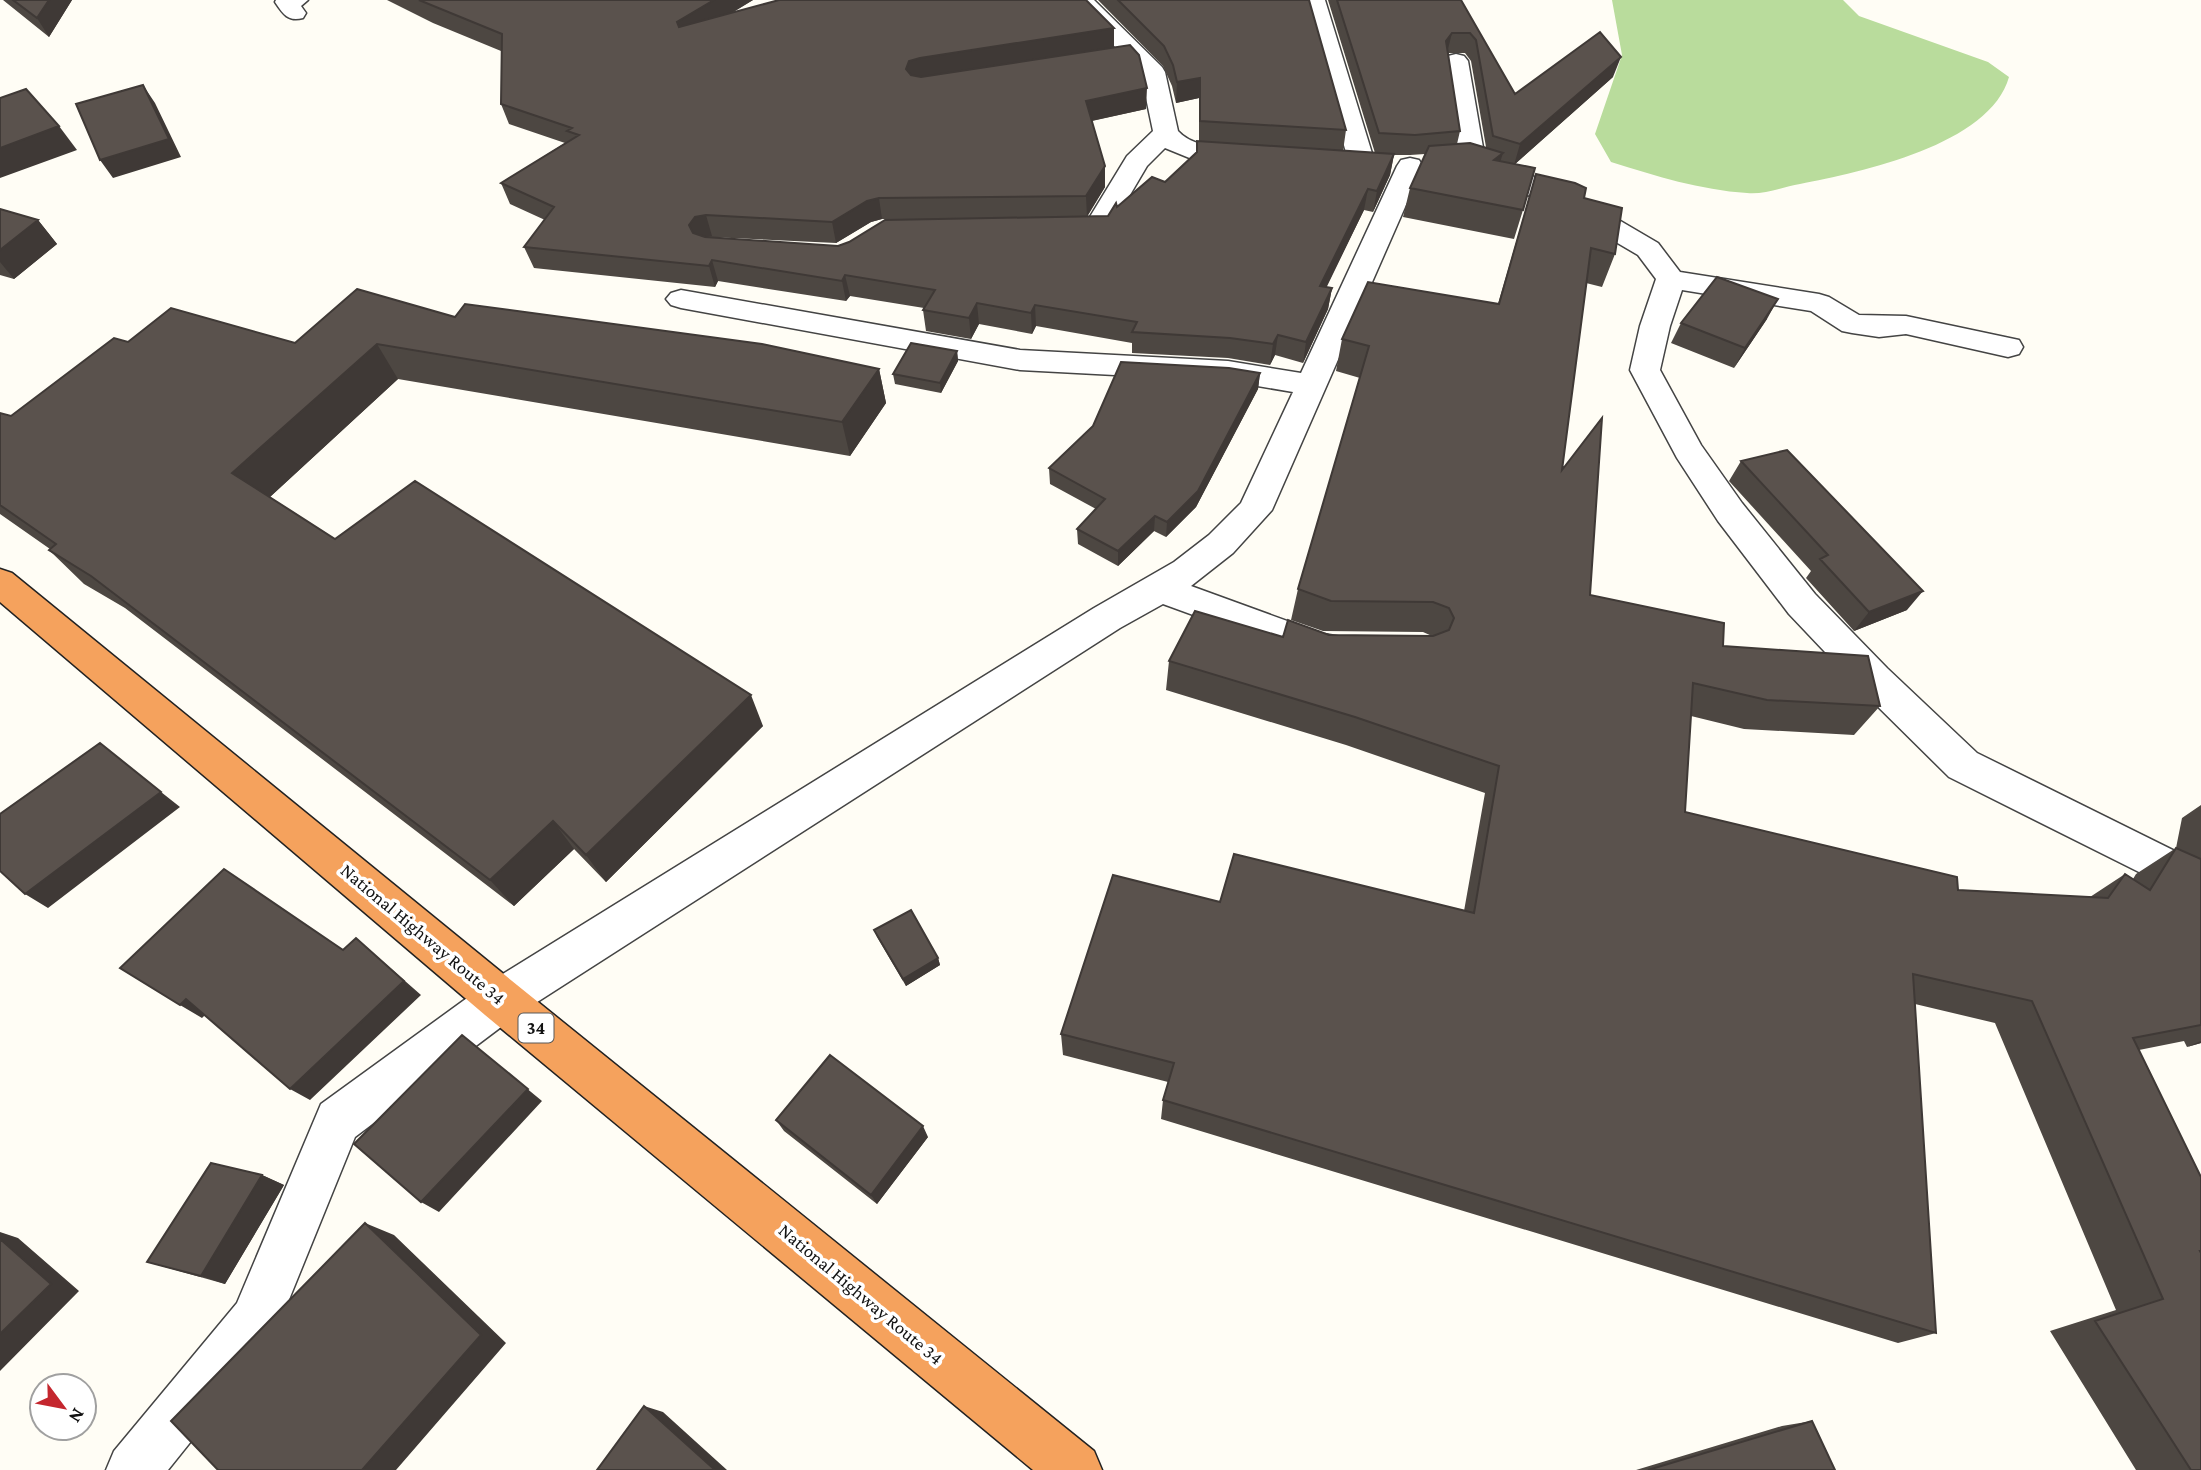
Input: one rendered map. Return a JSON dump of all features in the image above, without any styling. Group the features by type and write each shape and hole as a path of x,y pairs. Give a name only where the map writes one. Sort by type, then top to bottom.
{"highway":[{"name":"National Highway Route 34","path":"0,582 502,1000 1075,1470"}],"street":[{"path":"1081,0 1153,72 1166,133 1175,143 1192,151 1270,156"},
{"path":"1314,0 1362,163"},
{"path":"1109,59 1135,55"},
{"path":"1456,61 1473,164"},
{"path":"1030,229 1097,228 1136,162 1166,133"},
{"path":"1336,161 1410,166 1464,161 1509,175 1590,215 1648,249 1671,279 1819,303 1852,324 1880,327 1906,325 2008,347"},
{"path":"133,1470 255,1321 338,1121 502,1000 1107,618 1162,590 1224,544 1255,510 1410,166"},
{"path":"1671,279 1655,326 1646,370 1688,450 1730,512 1802,604 1874,679 1963,765 2201,884"},
{"path":"681,299 1020,360 1228,371 1313,385"},
{"path":"1162,590 1322,648 1372,648"}],"green space":[{"path":"1612,0 1843,0 1859,16 1988,62 2009,77 1997,101 1977,121 1951,138 1920,152 1856,172 1760,193 1695,186 1611,162 1595,134 1622,55"}],"building":[{"path":"13,0 49,0 37,18"},
{"path":"419,0 714,0 677,22 679,27 779,0 1086,0 1114,28 920,58 909,61 906,69 911,75 921,77 1130,45 1139,55 1147,88 1086,101 1105,166 1086,196 879,198 867,201 832,222 706,215 695,217 689,225 693,233 705,237 838,246 885,220 1108,216 1116,203 1117,207 1152,177 1165,182 1197,152 1197,141 1394,154 1377,191 1368,189 1320,286 1332,288 1306,342 1278,335 1273,344 1230,338 1132,332 1137,322 1035,305 1031,313 977,303 969,318 923,310 935,290 845,275 842,281 712,260 709,266 524,247 554,207 501,183 579,135 567,131 572,128 501,104 502,34"},
{"path":"1118,0 1309,0 1346,130 1200,121 1200,78 1177,82 1164,46"},
{"path":"1337,0 1461,0 1515,94 1600,32 1621,57 1520,144 1493,136 1476,40 1470,33 1452,33 1446,41 1460,131 1415,135 1379,133"},
{"path":"143,85 169,139 100,160 76,104"},
{"path":"26,89 59,126 0,148 0,98"},
{"path":"1470,143 1503,153 1494,160 1535,168 1523,210 1410,188 1429,146"},
{"path":"1536,174 1575,183 1586,188 1584,198 1622,208 1615,254 1591,248 1562,470 1602,418 1590,595 1724,623 1723,646 1868,656 1880,706 1767,700 1693,683 1685,812 1957,877 1958,890 2108,898 2125,874 2150,890 2176,848 2201,859 2201,1025 2133,1038 2201,1177 2201,1470 2191,1470 2095,1321 2163,1299 2032,1001 1913,974 1936,1333 1163,1100 1174,1063 1061,1034 1113,875 1220,902 1234,854 1474,913 1499,766 1355,717 1169,661 1195,611 1283,637 1288,620 1329,635 1433,636 1449,630 1454,618 1449,608 1433,602 1331,601 1298,589 1369,346 1342,339 1368,282 1499,304"},
{"path":"0,209 38,220 0,250"},
{"path":"1717,277 1778,299 1745,348 1681,323"},
{"path":"357,289 455,317 465,304 762,344 879,369 842,422 377,344 232,473 335,539 415,481 751,695 586,855 553,821 490,880 91,576 49,550 56,544 0,505 0,413 11,416 114,338 128,342 171,308 295,343"},
{"path":"911,343 957,351 940,383 893,374"},
{"path":"1121,362 1229,368 1260,373 1198,491 1167,522 1155,516 1118,551 1077,529 1105,499 1049,468 1093,426"},
{"path":"1787,450 1923,591 1869,612 1820,559 1828,555 1741,461"},
{"path":"100,743 161,792 25,894 0,871 0,814"},
{"path":"224,869 343,950 356,938 404,981 290,1089 186,999 180,1005 120,968"},
{"path":"911,910 938,958 903,979 874,930"},
{"path":"462,1035 528,1089 421,1202 354,1144"},
{"path":"830,1055 923,1126 871,1195 776,1120"},
{"path":"211,1163 262,1175 201,1276 147,1262"},
{"path":"365,1223 481,1335 362,1470 218,1470 171,1421"},
{"path":"0,1239 51,1284 0,1334"},
{"path":"644,1406 715,1470 597,1470"},
{"path":"1812,1421 1835,1470 1648,1470"}]}
